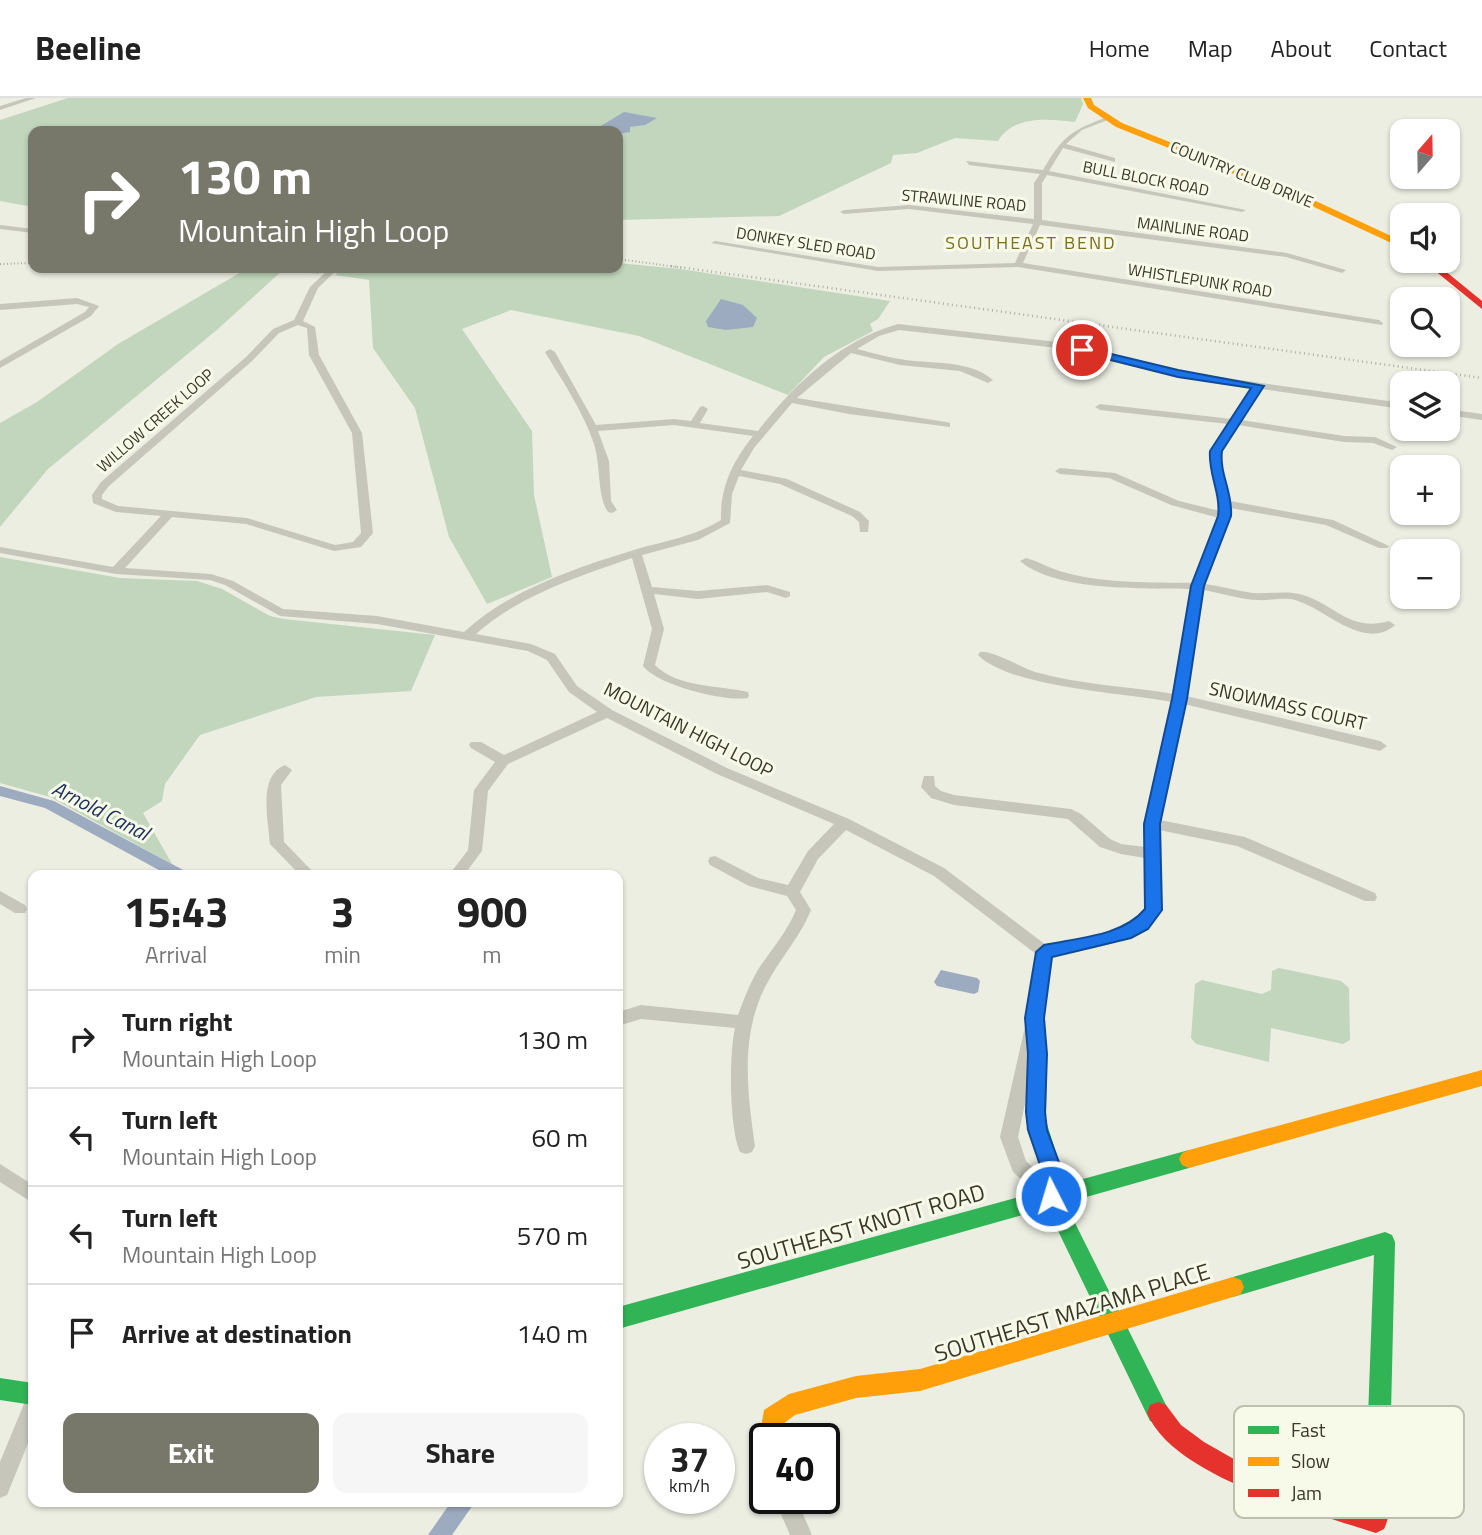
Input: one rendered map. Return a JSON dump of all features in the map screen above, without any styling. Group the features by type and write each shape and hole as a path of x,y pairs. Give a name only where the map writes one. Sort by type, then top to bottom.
{"street":[{"path":"0,108 33,98"},
{"name":"COUNTRY CLUB DRIVE","path":"1087,98 1091,106 1107,119 1303,198 1390,239"},
{"path":"1018,265 1038,221 1038,183 1060,145 1080,129 1107,119"},
{"path":"1060,145 1112,160"},
{"name":"BULL BLOCK ROAD","path":"968,163 1045,172 1242,210"},
{"name":"STRAWLINE ROAD","path":"844,212 909,207 1038,221"},
{"name":"MAINLINE ROAD","path":"1038,221 1287,255 1342,270"},
{"path":"1,228 28,231"},
{"name":"DONKEY SLED ROAD","path":"715,243 878,269 1018,265"},
{"name":"WHISTLEPUNK ROAD","path":"1018,265 1379,323"},
{"path":"298,322 314,287 329,273"},
{"path":"1442,273 1482,306"},
{"path":"0,307 77,301 95,306 88,314 0,365"},
{"name":"WILLOW CREEK LOOP","path":"298,322 311,327 314,355 357,433 366,533 363,540 349,547 334,548 247,521 102,506 97,495 105,484 249,359 276,331 298,322"},
{"path":"468,635 479,623 509,604 636,553 712,531 726,522 727,494 736,472 761,434 822,367 847,349 887,328 1057,345 1178,374 1390,404"},
{"path":"847,349 905,363 963,370 980,374 988,380"},
{"path":"550,352 593,428 609,478 606,501 612,510"},
{"path":"1112,1324 1051,1196 1021,1170 1009,1141 1011,1120 1035,1018 1044,952 1125,933 1142,924 1153,910 1150,853 1152,824 1179,699 1198,586 1225,510 1215,459 1216,451 1258,386"},
{"path":"791,400 830,410 876,413 946,425"},
{"path":"1100,407 1234,421 1344,439 1375,440 1392,447"},
{"path":"695,423 703,408"},
{"path":"1460,414 1482,417"},
{"path":"593,428 644,422 695,423 711,429 761,434"},
{"path":"1060,471 1111,475 1175,503 1329,522 1383,545"},
{"path":"736,472 783,481 856,514 864,521 864,530"},
{"path":"116,571 169,514"},
{"name":"MOUNTAIN HIGH LOOP","path":"0,550 116,571 211,577 229,583 280,612 377,620 531,648 551,657 573,689 607,713 722,771 844,824 939,872 1044,952"},
{"path":"636,553 658,629 649,666 653,672 671,681 743,695"},
{"path":"1026,561 1056,574 1077,579 1198,586 1256,597 1277,595 1300,598 1351,624 1368,628 1383,628 1389,625"},
{"path":"648,590 693,595 726,595 766,586 786,594"},
{"name":"SNOWMASS COURT","path":"984,655 1009,669 1044,681 1179,699 1380,747"},
{"path":"460,870 475,851 481,790 503,761 607,713"},
{"path":"475,745 503,761"},
{"path":"285,770 274,784 277,844 304,870"},
{"path":"929,779 928,787 936,795 954,800 1071,814 1083,821 1103,843 1120,849 1150,853"},
{"path":"792,892 813,855 844,824"},
{"path":"1152,824 1241,841 1370,897"},
{"path":"715,861 754,881 792,892 804,910 792,938 764,974 742,1022 737,1079 746,1146"},
{"path":"0,897 20,909"},
{"path":"623,1017 641,1012 742,1022"},
{"path":"1035,1018 1038,1054 1036,1121 1050,1165 1051,1196"},
{"name":"SOUTHEAST KNOTT ROAD","path":"623,1317 1482,1078"},
{"path":"0,1172 28,1192"},
{"name":"SOUTHEAST MAZAMA PLACE","path":"772,1423 772,1418 789,1405 845,1389 910,1383 1385,1242 1380,1406"},
{"name":"SOUTHEAST MAZAMA PLACE","path":"1112,1324 1161,1421 1188,1448 1234,1471"},
{"path":"0,1389 28,1393"},
{"path":"0,1488 28,1418"},
{"path":"792,1514 801,1535"}],"green space":[{"path":"68,98 1081,98 1083,104 1075,122 1033,121 1013,127 998,141 955,138 917,153 893,155 891,163 779,216 623,220 623,126 28,126 28,206 0,201 0,120"},
{"path":"623,263 680,269 890,301 878,319 870,324 873,331 824,357 788,395 639,336 511,310 462,329 532,431 534,495 552,577 487,604 449,537 415,408 373,348 369,280 335,275 623,273"},
{"path":"239,273 280,273 218,329 48,469 0,527 0,423 37,402 118,344"},
{"path":"0,557 120,578 197,581 222,589 270,616 435,635 411,691 316,697 200,735 165,784 162,801 143,813 172,864 50,797 0,783"},
{"path":"1279,968 1341,981 1349,988 1350,1040 1343,1044 1271,1028 1269,1062 1196,1044 1191,1038 1195,984 1202,980 1262,994 1271,990 1272,971"}],"water":[{"path":"624,112 657,118 645,125 630,127 630,132 623,133 623,126 601,126"},
{"path":"721,299 743,305 757,318 753,327 726,330 708,327 706,321"},
{"path":"941,970 977,978 980,981 978,992 974,994 937,986 934,982"}],"waterway":[{"name":"Arnold Canal","path":"0,791 49,804 171,870"},
{"name":"Arnold Canal","path":"439,1535 460,1507"}],"railway":[{"path":"623,260 684,268"},
{"path":"0,264 28,263"},
{"path":"671,266 1482,378"}],"traffic: fast":[{"path":"1035,1018 1038,1054 1036,1121 1050,1165 1051,1196 1158,1413"},
{"path":"623,1317 1189,1159"},
{"path":"1233,1287 1385,1242 1380,1406"},
{"path":"0,1389 28,1393"}],"traffic: slow":[{"path":"1087,98 1091,106 1119,125 1302,198 1390,239"},
{"path":"1189,1159 1482,1078"},
{"path":"772,1423 772,1418 789,1405 856,1387 920,1380 1233,1287"}],"traffic: jam":[{"path":"1442,273 1482,306"},
{"path":"1158,1413 1173,1433 1195,1450 1234,1470"},
{"path":"1367,1518 1376,1521 1376,1518"}],"district":[{"name":"SOUTHEAST BEND","path":"1031,242"}],"route":[{"path":"1051,1196 1050,1165 1037,1130 1036,1112 1038,1054 1035,1018 1044,952 1125,933 1142,924 1153,910 1150,853 1152,824 1179,699 1198,586 1225,516 1226,504 1215,459 1216,451 1258,386 1178,374 1082,350"}]}
